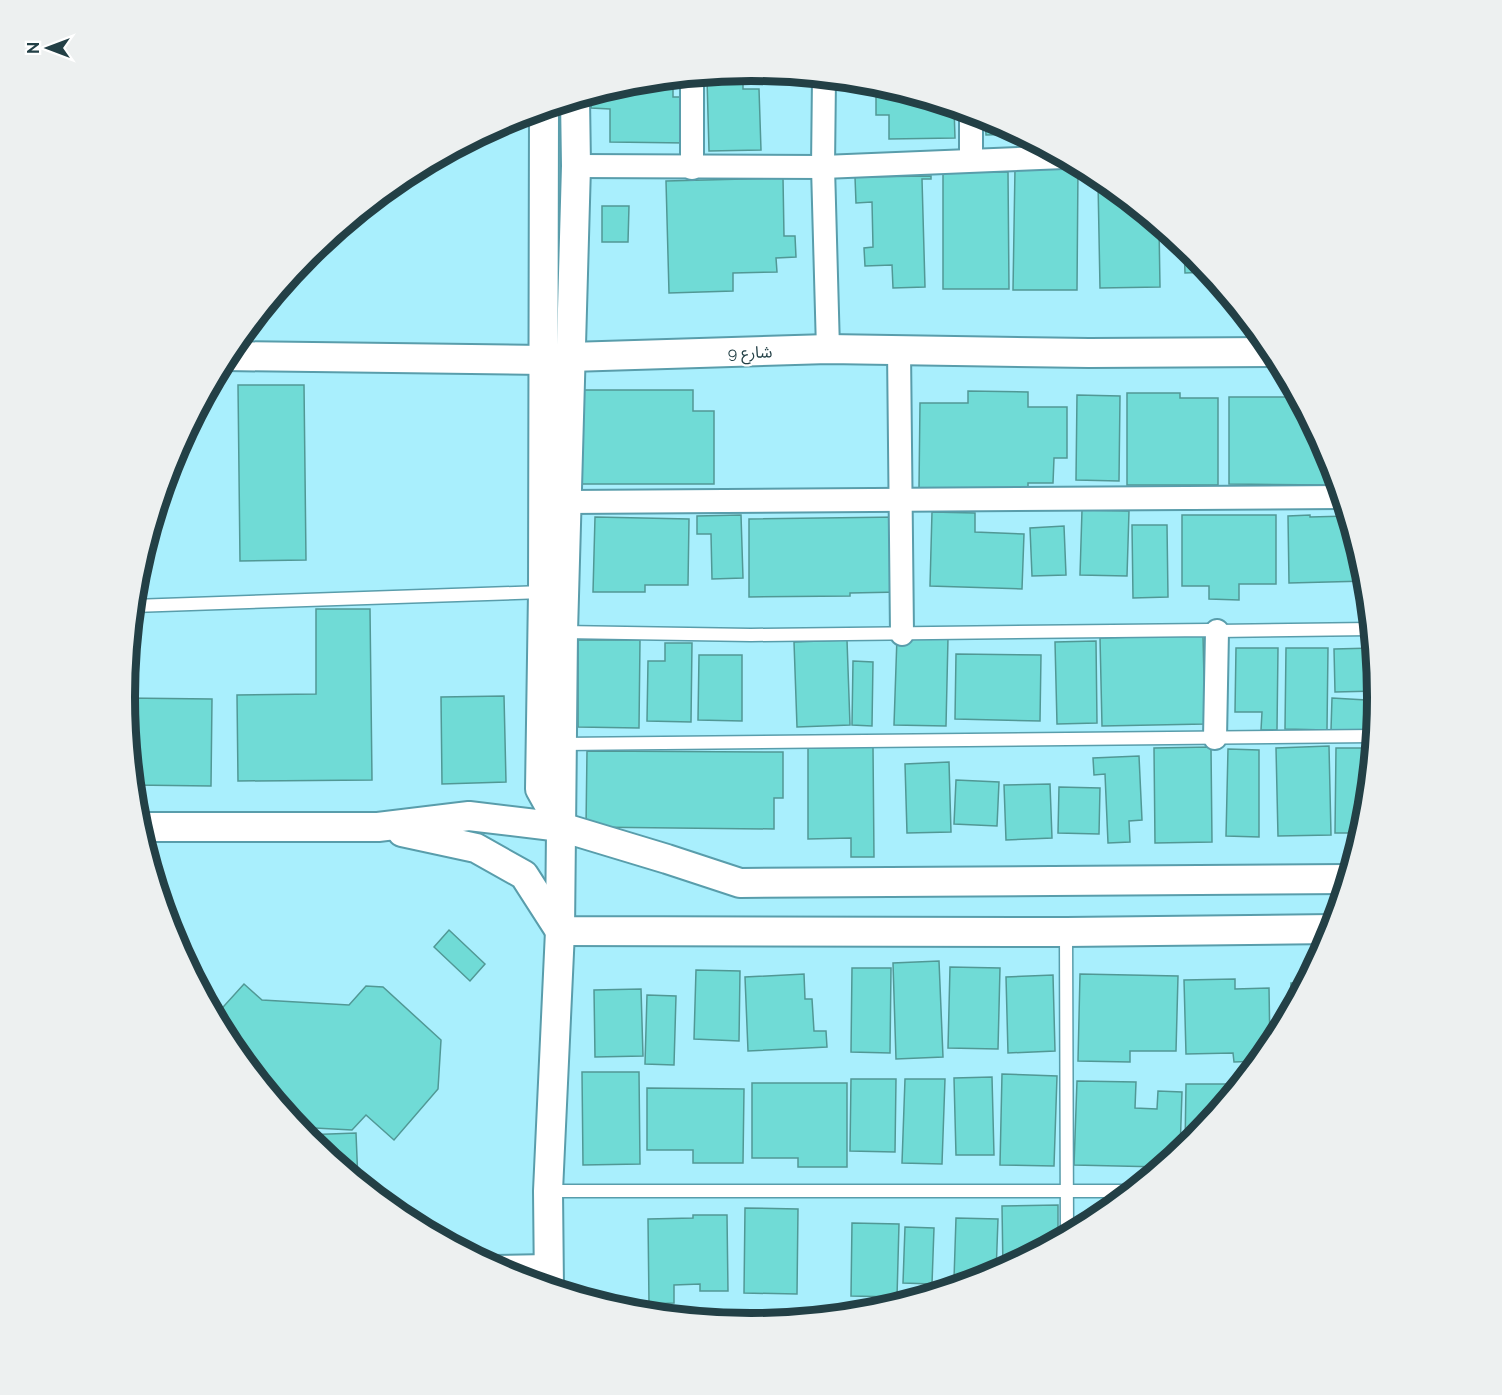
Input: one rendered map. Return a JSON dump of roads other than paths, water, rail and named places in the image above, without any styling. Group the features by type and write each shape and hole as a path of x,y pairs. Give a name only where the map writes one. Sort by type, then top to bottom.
{"street":[{"path":"692,84 692,168"},
{"path":"824,85 823,167 828,349"},
{"path":"561,827 540,789 543,592 557,358 576,166 575,107"},
{"path":"544,117 566,502 560,931 548,1191 548,1277"},
{"path":"971,122 971,160"},
{"path":"576,166 823,167 1047,158"},
{"name":"شارع 9","path":"237,356 557,358 828,349 1089,353 1262,352"},
{"path":"899,350 902,634"},
{"path":"566,502 1334,497"},
{"path":"1215,738 1217,631"},
{"path":"148,827 378,827 468,816 561,827 740,883 1340,879"},
{"path":"378,827 476,848 524,875 560,931"},
{"path":"560,931 1065,932 1322,929"}],"lane":[{"path":"142,606 543,592"},
{"path":"563,632 751,635 1363,629"},
{"path":"562,744 1366,736"},
{"path":"1065,932 1067,1226"},
{"path":"548,1191 1120,1191"}]}
